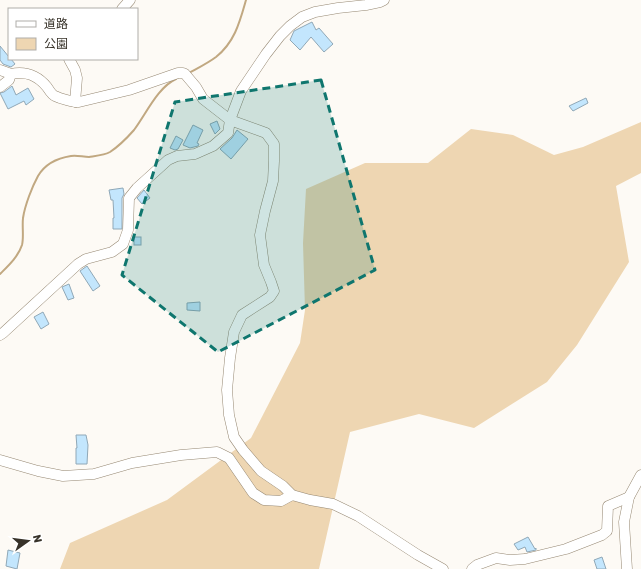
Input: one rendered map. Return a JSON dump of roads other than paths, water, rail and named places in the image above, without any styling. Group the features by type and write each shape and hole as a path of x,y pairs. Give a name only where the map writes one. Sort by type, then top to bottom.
{"street":[{"path":"123,8 130,0"},
{"path":"0,335 78,264 86,259 112,252 123,244 128,230 129,198 137,188 168,160 177,156 195,154 213,146 228,133 230,120 241,91 266,54 290,26 302,17 315,12 366,5 384,0"},
{"path":"70,60 75,70 77,78 75,102"},
{"path":"0,70 11,74 18,72 28,73 42,82 54,96 75,102 136,88 146,83 182,73 185,74 194,84 203,99 230,120 266,133 274,144 273,181 260,234 264,265 272,282 274,291 270,297 242,315 234,332 227,390 228,415 234,437 261,471 283,486 292,495 332,504 358,516 418,555 443,569"},
{"path":"0,87 9,80 11,74"},
{"path":"0,460 38,471 63,476 94,474 132,463 181,454 217,452 229,458 253,493 264,500 281,501 292,495"},
{"path":"627,569 624,522 641,475"},
{"path":"472,569 477,565 496,558 525,560 566,549 602,535 607,531 608,506 634,491"}],"waterway":[{"path":"189,73 216,57 228,45 236,31 246,0"},
{"path":"0,274 15,257 22,245 25,208 33,185 44,168 61,158 73,156 89,157 103,155 110,152 123,142 134,130 158,94 176,79"}]}
